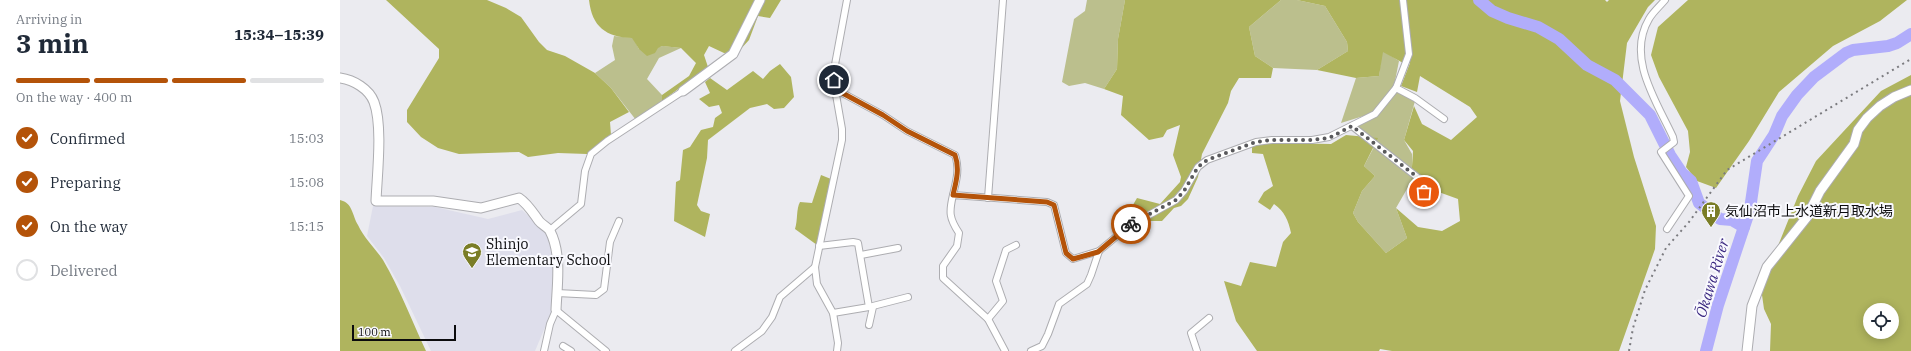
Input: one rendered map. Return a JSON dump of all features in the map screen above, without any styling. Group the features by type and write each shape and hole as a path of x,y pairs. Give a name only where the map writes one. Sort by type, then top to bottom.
{"street":[{"path":"550,230 581,204 585,171 591,154 607,141 684,91 733,54 760,0"},
{"path":"837,351 838,343 833,313 817,284 815,267 842,140 842,129 835,89 834,70 847,0"},
{"path":"988,198 1002,0"},
{"path":"953,195 1047,202 1054,205 1066,253 1073,259 1098,252 1129,226 1176,200 1184,191 1198,167 1207,160 1256,142 1329,138 1376,114 1396,88 1409,54 1402,0"},
{"path":"1665,0 1649,19 1643,37 1641,61 1645,77 1674,142 1661,152 1689,196 1667,230"},
{"path":"340,78 357,84 368,92 374,103 378,130 376,201 433,202 481,208 519,198 525,202 541,223 550,230 556,250 557,293 556,310 550,324 544,351"},
{"path":"1396,88 1415,98 1444,119"},
{"path":"835,89 883,115 907,131 955,155 958,162 958,174 949,211 953,224 958,233 957,246 944,266 942,278 988,319 1004,351"},
{"path":"1747,351 1752,306 1767,267 1778,251 1799,228 1827,178 1854,144 1858,130 1867,118 1880,106 1894,97 1911,90"},
{"path":"1352,126 1426,184 1424,192"},
{"path":"557,293 596,295 604,289 610,242 619,221"},
{"path":"819,246 852,242 858,243 871,307 869,325"},
{"path":"988,319 1003,301 996,281 1006,250 1016,245"},
{"path":"861,255 898,248"},
{"path":"1031,351 1044,348 1059,304 1087,284 1092,275 1098,252"},
{"path":"735,351 762,331 772,317 780,297 815,267"},
{"path":"833,313 871,307 908,297"},
{"path":"556,310 603,350"},
{"path":"1197,351 1191,333 1209,318"},
{"path":"564,346 571,351"}],"shaded area":[{"name":"Shinjo Elementary School","path":"373,206 435,207 488,219 522,210 547,233 553,247 555,281 551,313 535,351 431,351 400,286 384,258 367,236"}],"green space":[{"path":"386,0 487,0 506,8 521,17 539,42 547,50 565,56 595,73 611,88 629,112 610,122 611,135 587,154 558,153 528,157 519,152 459,154 438,148 421,137 407,122 407,110 439,58 439,49"},
{"path":"589,0 781,0 770,18 758,16 749,40 738,52 724,53 709,46 704,55 708,67 662,101 662,95 689,76 696,63 681,48 662,46 658,48 655,53 647,56 639,49 632,38 608,33 602,29 593,17"},
{"path":"1087,0 1125,0 1118,39 1117,69 1104,89 1085,83 1069,86 1062,82 1074,19 1085,11"},
{"path":"1125,0 1281,0 1249,27 1255,56 1273,68 1271,78 1239,78 1231,91 1228,103 1202,154 1198,177 1188,199 1181,206 1174,208 1162,221 1149,221 1130,210 1137,198 1160,204 1180,182 1181,177 1173,155 1180,125 1167,130 1163,137 1149,140 1121,115 1123,96 1104,89 1117,69 1118,39"},
{"path":"1281,0 1297,0 1325,6 1347,42 1348,51 1317,70 1273,68 1255,56 1249,27"},
{"path":"1297,0 1401,0 1408,57 1405,64 1383,52 1379,76 1356,78 1317,70 1348,51 1347,42 1325,6"},
{"path":"1406,0 1605,0 1607,2 1609,0 1655,0 1648,7 1627,43 1620,101 1634,157 1656,226 1655,249 1619,351 1392,351 1380,349 1379,351 1257,351 1236,321 1224,281 1241,286 1250,262 1276,267 1283,242 1291,233 1286,217 1278,207 1274,204 1270,210 1258,202 1264,192 1273,186 1263,154 1252,153 1252,146 1271,143 1331,144 1346,135 1378,138 1364,166 1375,176 1362,191 1353,213 1358,222 1386,253 1407,238 1396,208 1418,227 1442,231 1460,221 1458,199 1411,182 1413,151 1404,140 1414,106 1422,124 1451,140 1477,117 1470,107 1420,76 1417,92 1401,86 1410,63"},
{"path":"1688,0 1907,0 1880,21 1833,46 1779,92 1749,141 1716,188 1697,181 1686,167 1690,152 1688,131 1659,77 1651,55 1658,27"},
{"path":"614,36 633,38 639,49 663,46 681,48 659,58 647,79 662,95 662,101 636,120 611,88 595,73 615,60 612,46"},
{"path":"1382,50 1399,61 1394,86 1373,113 1341,123 1356,78 1379,76"},
{"path":"780,64 791,77 794,97 784,108 774,109 767,104 750,108 708,140 707,158 697,205 701,211 710,214 705,237 674,221 676,182 680,180 683,150 690,147 701,130 713,127 715,118 722,113 719,105 709,107 699,99 710,93 705,82 710,78 727,90 753,71 763,79 770,71"},
{"path":"1911,75 1911,351 1770,351 1771,324 1764,309 1761,288 1798,196 1816,161 1881,91"},
{"path":"1396,92 1415,101 1404,140 1412,154 1412,169 1369,137 1357,126 1377,116"},
{"path":"1374,147 1412,175 1411,182 1396,208 1407,238 1386,253 1358,222 1353,213 1362,191 1375,176 1364,166"},
{"path":"821,175 831,179 817,245 795,229 800,202 812,203"},
{"path":"340,200 350,207 360,230 383,260 426,351 340,351"}],"waterway":[{"path":"1479,0 1492,11 1508,18 1538,27 1559,39 1587,65 1615,80 1650,115 1670,155 1682,173 1691,181 1699,203 1720,219 1732,220 1744,227"},
{"name":"Ōkawa River","path":"1706,351 1718,305 1750,209 1757,161 1774,135 1782,116 1797,95 1814,77 1846,53 1853,50 1888,46 1897,43 1911,34"}],"railway":[{"path":"1629,351 1633,328 1645,290 1666,248 1689,222 1727,170 1911,59"}],"way so far":[{"path":"1131,224 1176,200 1184,191 1198,167 1207,160 1256,142 1329,138 1352,126 1426,184 1424,192"}],"place":[{"name":"気仙沼市上水道新月取水場","path":"1711,228"},
{"name":"Shinjo Elementary School","path":"472,269"}],"route":[{"path":"834,80 835,89 883,115 907,131 955,155 958,162 958,174 953,195 1047,202 1054,205 1066,253 1073,259 1098,252 1131,224"}]}
